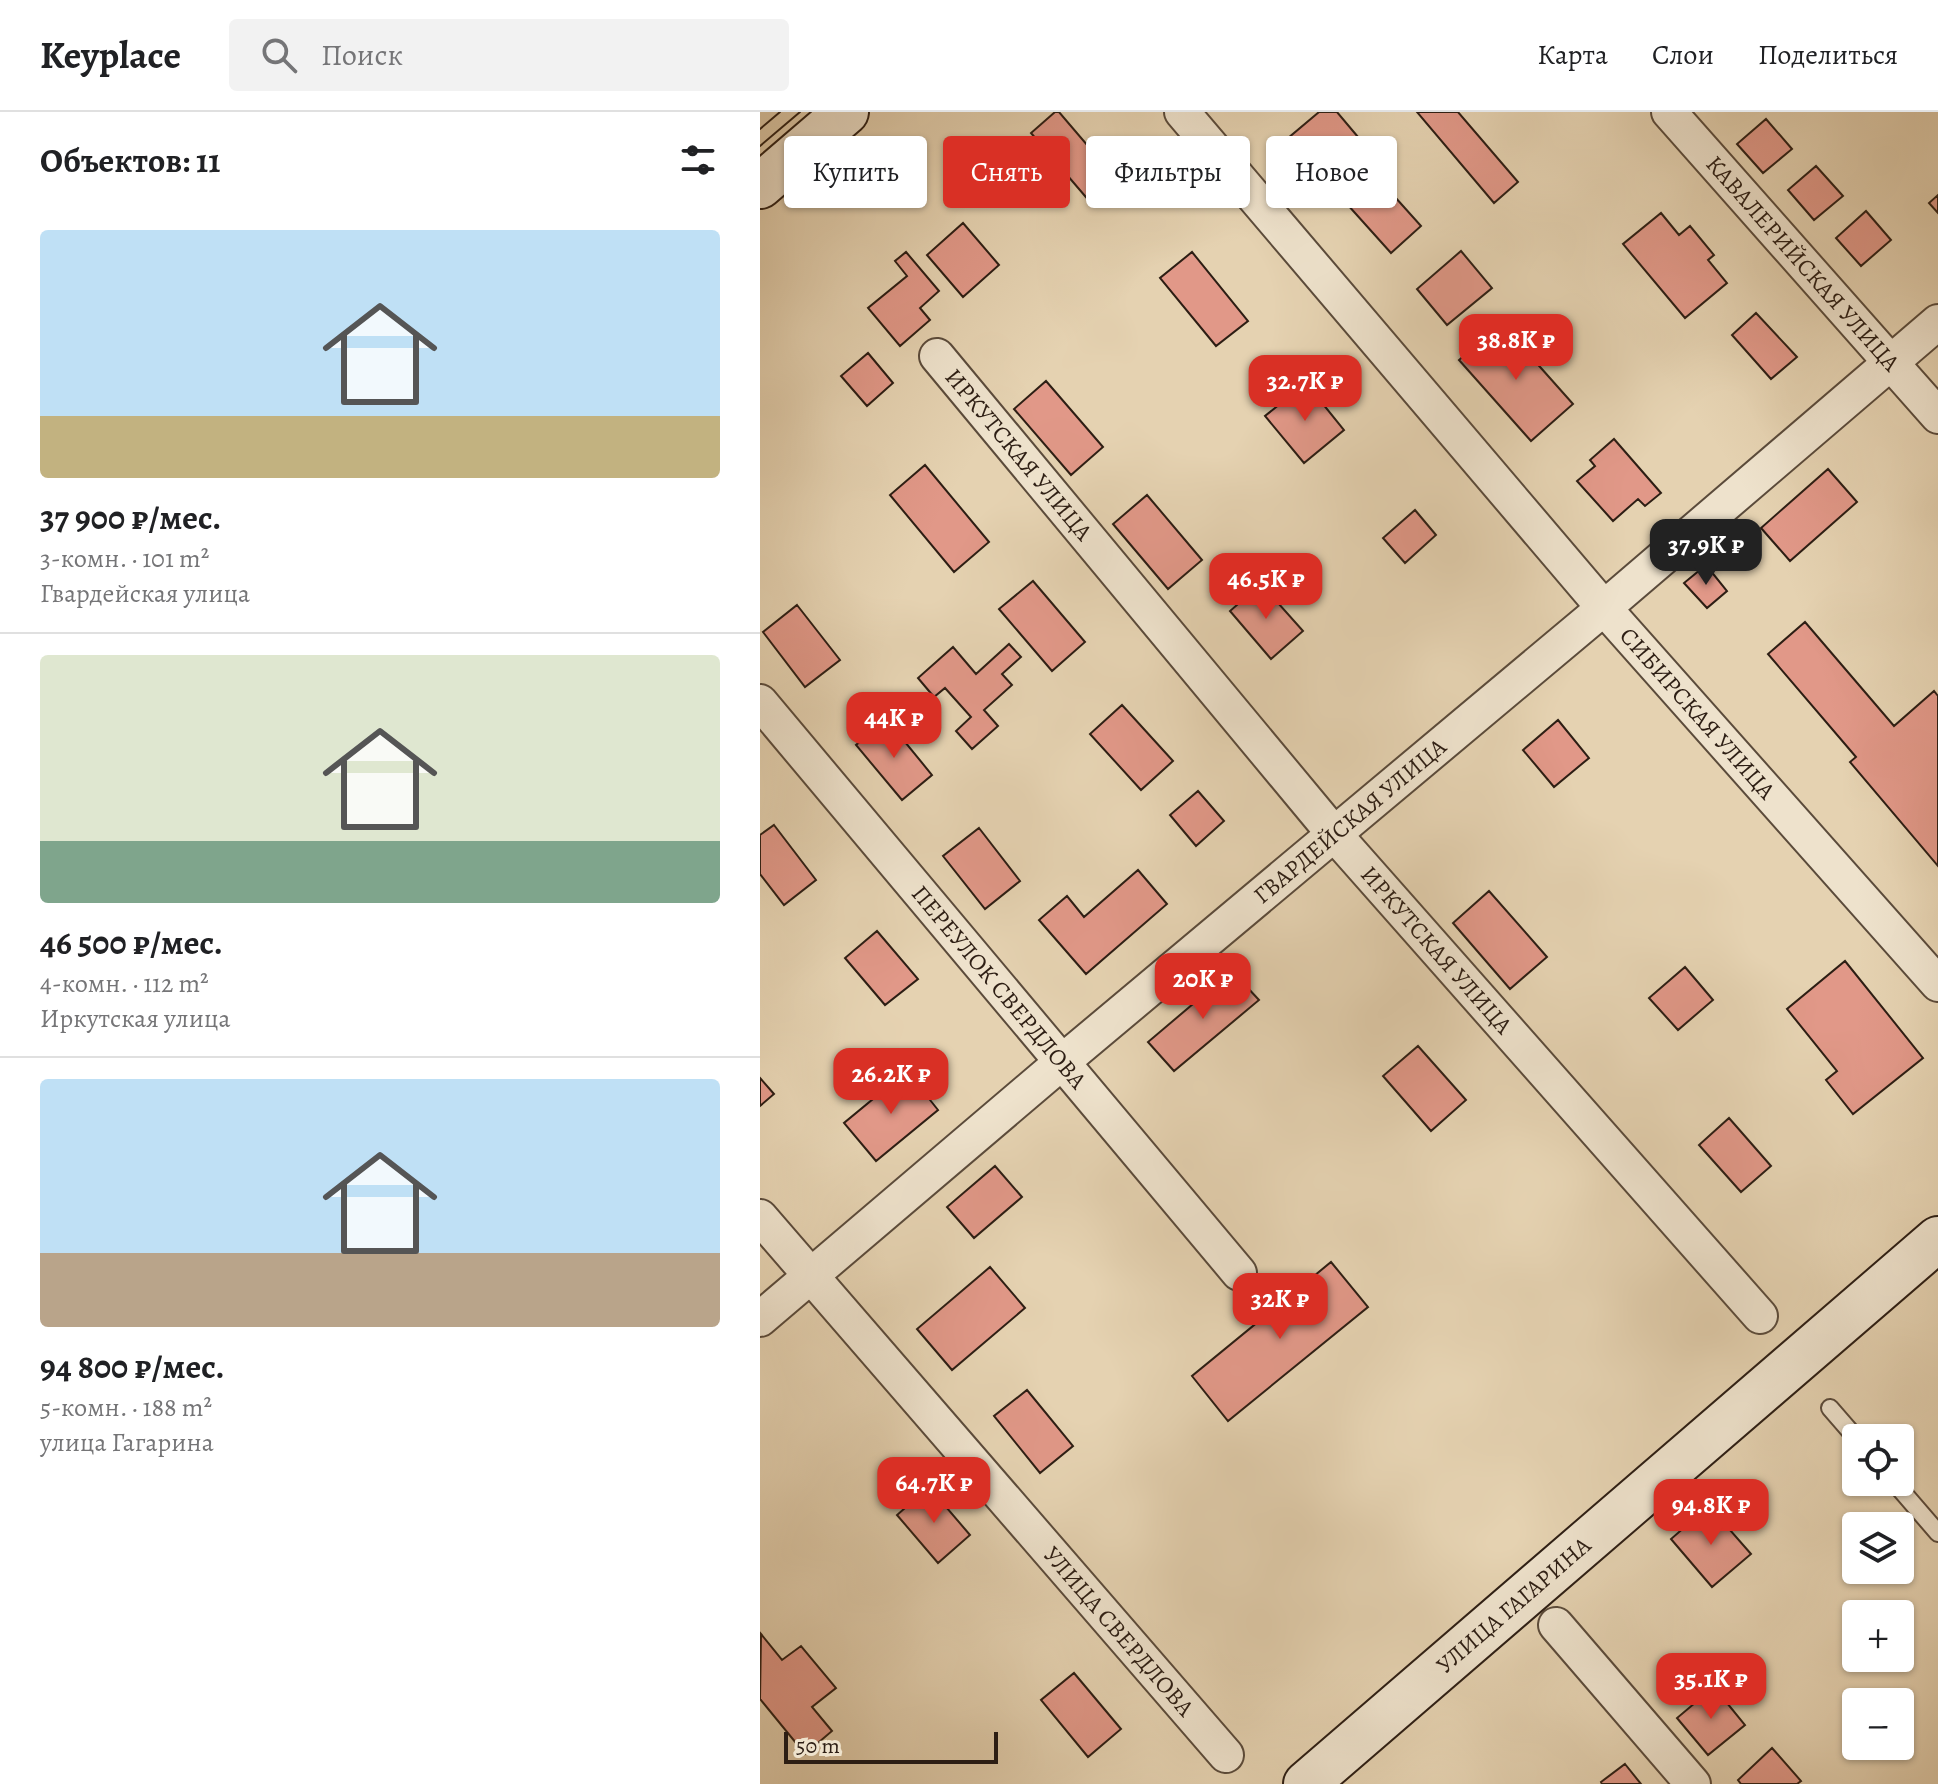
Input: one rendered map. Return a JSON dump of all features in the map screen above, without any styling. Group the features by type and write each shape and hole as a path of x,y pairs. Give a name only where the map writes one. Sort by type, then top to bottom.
{"street":[{"path":"760,186 846,112"},
{"name":"СИБИРСКАЯ УЛИЦА","path":"1182,112 1604,608 1938,984"},
{"name":"КАВАЛЕРИЙСКАЯ УЛИЦА","path":"1669,112 1938,416"},
{"name":"ГВАРДЕЙСКАЯ УЛИЦА","path":"760,1319 1604,608 1938,322"},
{"name":"ИРКУТСКАЯ УЛИЦА","path":"937,356 1335,835 1760,1316"},
{"name":"ПЕРЕУЛОК СВЕРДЛОВА","path":"760,702 1239,1273"},
{"name":"УЛИЦА СВЕРДЛОВА","path":"760,1217 1226,1755"},
{"name":"УЛИЦА ГАГАРИНА","path":"1306,1784 1938,1239"},
{"path":"1556,1625 1693,1784"}],"lane":[{"path":"1830,1408 1844,1424"},
{"path":"1906,1496 1938,1533"}],"building":[{"path":"1059,112 1086,144 1086,197 1070,178 1070,136 1034,136 1031,133"},
{"path":"1319,112 1337,112 1357,136 1291,136"},
{"path":"1417,112 1458,112 1518,182 1494,203"},
{"path":"1766,119 1792,149 1763,173 1737,144"},
{"path":"1816,166 1843,196 1814,220 1788,190"},
{"path":"1938,195 1938,213 1929,203"},
{"path":"1397,199 1421,226 1391,253 1351,208 1397,208"},
{"path":"1866,211 1891,240 1861,266 1836,238"},
{"path":"1661,213 1679,235 1690,226 1714,255 1708,260 1727,283 1685,318 1623,244"},
{"path":"963,223 999,265 963,297 927,255"},
{"path":"1461,251 1492,288 1447,325 1417,289"},
{"path":"906,252 939,291 920,308 930,320 900,346 868,308 907,276 895,261"},
{"path":"1192,252 1248,321 1216,346 1160,278"},
{"path":"1756,313 1797,357 1771,379 1732,335"},
{"path":"1501,323 1573,404 1531,441 1459,360"},
{"path":"868,353 893,383 867,406 841,376"},
{"path":"1046,381 1103,447 1071,475 1014,409"},
{"path":"1306,383 1344,430 1304,463 1265,416"},
{"path":"1614,439 1661,493 1645,506 1638,499 1613,521 1577,481 1595,466 1590,460"},
{"path":"925,465 989,542 954,572 890,495"},
{"path":"1828,469 1857,502 1790,561 1761,528"},
{"path":"1147,495 1202,560 1168,589 1113,524"},
{"path":"1415,510 1436,535 1405,563 1383,538"},
{"path":"1706,565 1727,591 1707,608 1684,583"},
{"path":"1033,581 1085,642 1052,671 999,609"},
{"path":"1261,584 1303,631 1271,659 1230,611"},
{"path":"797,605 840,660 805,687 763,632"},
{"path":"1805,622 1894,726 1934,691 1938,696 1938,866 1850,762 1856,757 1768,654"},
{"path":"1009,644 1021,657 1002,674 1012,685 984,710 998,726 972,749 956,731 971,717 945,688 934,697 918,678 953,647 976,674"},
{"path":"1122,705 1173,761 1141,790 1090,734"},
{"path":"887,720 932,775 902,800 856,745"},
{"path":"1558,720 1589,758 1554,787 1523,750"},
{"path":"1198,791 1224,821 1196,846 1170,815"},
{"path":"774,825 816,880 784,905 760,874 760,835"},
{"path":"979,828 1020,881 985,909 943,856"},
{"path":"1138,870 1167,904 1086,974 1039,920 1067,896 1084,917"},
{"path":"1489,891 1547,957 1510,989 1453,923"},
{"path":"877,931 918,979 885,1005 845,958"},
{"path":"1845,961 1923,1058 1853,1114 1826,1080 1837,1071 1787,1009"},
{"path":"1685,967 1713,1000 1678,1030 1649,998"},
{"path":"1232,971 1259,1000 1174,1071 1148,1042"},
{"path":"1418,1046 1466,1100 1431,1131 1383,1076"},
{"path":"907,1071 938,1110 876,1161 844,1123"},
{"path":"760,1078 774,1094 760,1106"},
{"path":"1729,1118 1771,1166 1741,1192 1699,1145"},
{"path":"995,1166 1022,1197 974,1238 947,1207"},
{"path":"1331,1262 1368,1307 1228,1421 1192,1376"},
{"path":"990,1267 1025,1308 952,1370 917,1329"},
{"path":"1027,1390 1073,1446 1040,1473 994,1416"},
{"path":"929,1487 970,1535 938,1563 897,1515"},
{"path":"1709,1506 1751,1554 1712,1587 1671,1539"},
{"path":"761,1634 782,1660 801,1646 836,1688 812,1707 832,1731 805,1754 760,1699"},
{"path":"1074,1673 1121,1729 1088,1757 1041,1700"},
{"path":"1714,1687 1745,1725 1708,1755 1677,1718"},
{"path":"1772,1748 1801,1781 1797,1784 1741,1784 1738,1780"},
{"path":"1625,1764 1641,1784 1602,1784 1601,1782"}],"tram line":[{"path":"760,129 780,112"},
{"path":"760,146 800,112"}]}
